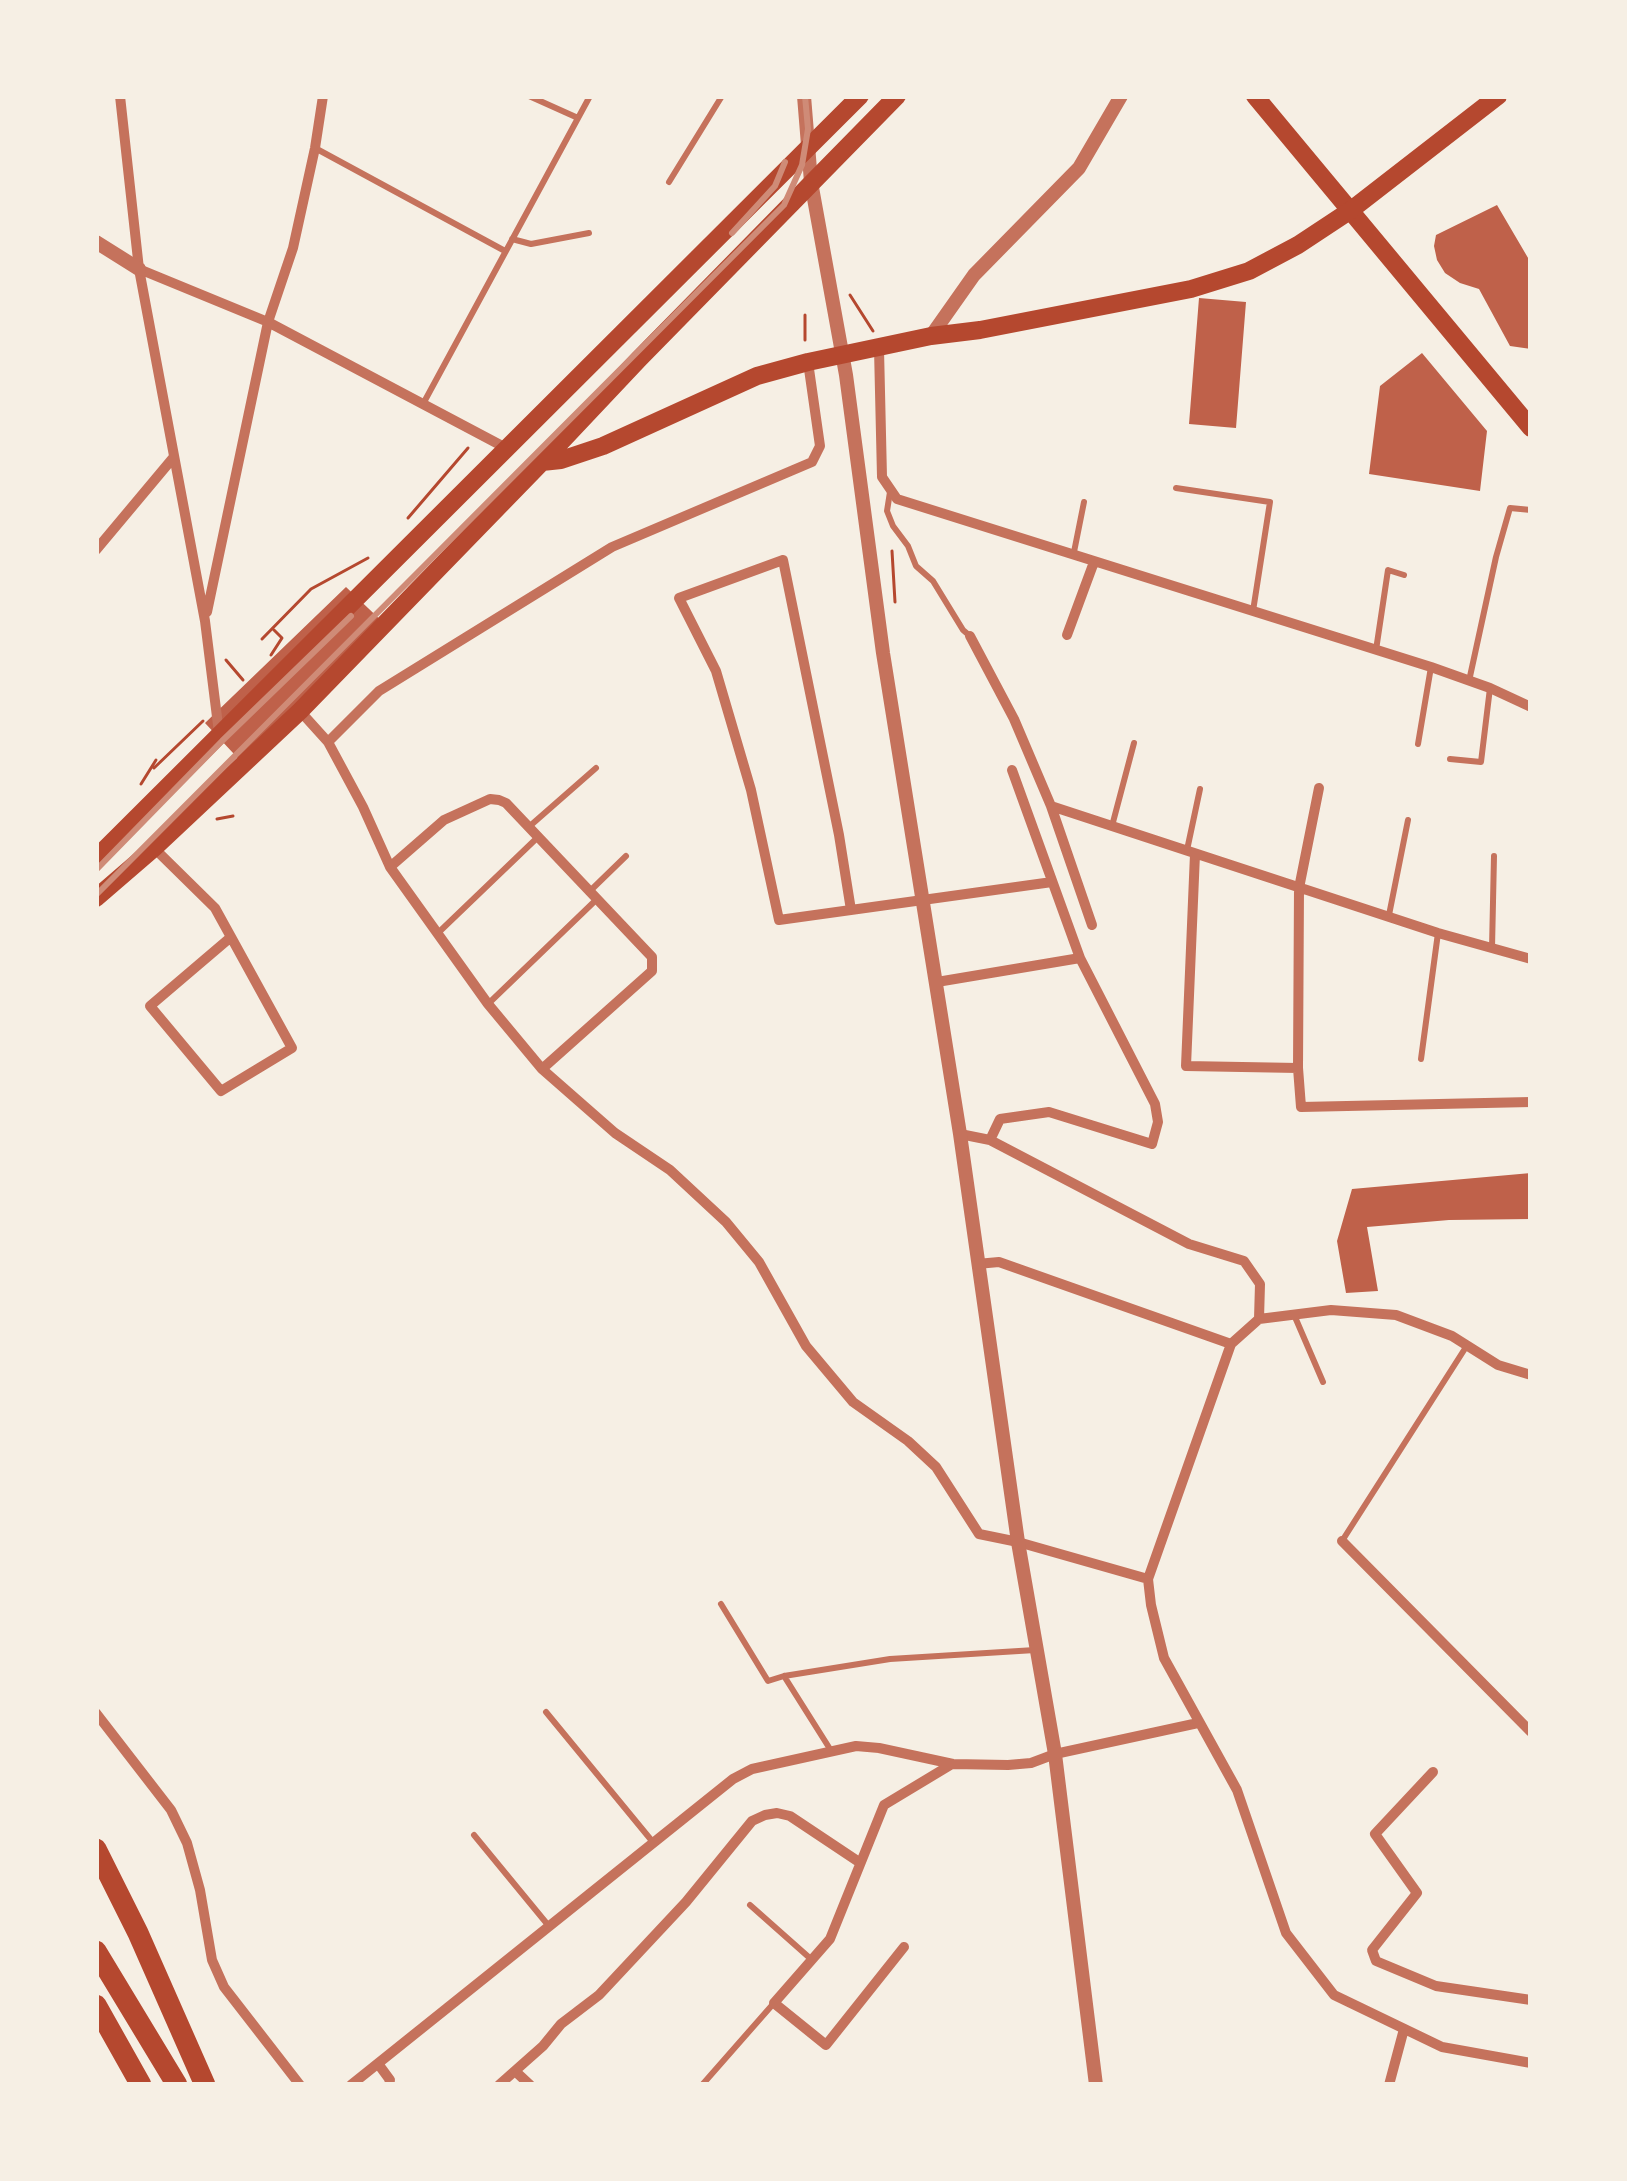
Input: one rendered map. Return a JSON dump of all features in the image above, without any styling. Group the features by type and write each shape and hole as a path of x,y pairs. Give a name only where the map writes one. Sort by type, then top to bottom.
{"highway":[{"path":"96,1849 205,2085"},
{"path":"96,1952 177,2085"},
{"path":"96,2005 141,2085"}],"main road":[{"path":"96,858 860,96"},
{"path":"96,898 300,711 897,96"},
{"path":"1256,96 1531,428"},
{"path":"542,462 603,446 807,355 980,330 1192,290 1249,271 1352,210 1498,96"}],"street":[{"path":"120,96 139,269 205,621 219,734"},
{"path":"205,621 268,322 292,248 323,96"},
{"path":"804,96 811,182 846,375 1018,1542 1054,1754 1096,2085"},
{"path":"931,336 974,275 1079,168 1120,96"},
{"path":"96,242 139,269 268,322 506,448"},
{"path":"878,343 882,477 897,499 1431,667 1531,707"},
{"path":"328,742 380,691 612,547 812,462 820,446 807,355"},
{"path":"96,550 172,458"},
{"path":"850,910 783,560 679,598 716,671 751,790 779,920 1052,882"},
{"path":"1067,635 1094,562"},
{"path":"970,636 1014,719 1051,806 1092,925"},
{"path":"300,711 328,742 390,867 488,1004 542,1069 615,1133 670,1170 726,1222 759,1262 806,1346 853,1402 936,1467 979,1534 1148,1579"},
{"path":"990,1140 1000,1119 1049,1112 1152,1144 1158,1122 1155,1104 1080,958 1012,770"},
{"path":"1319,788 1299,888 1301,1107 1531,1102"},
{"path":"390,867 444,820 490,799 506,803 652,957 652,970 542,1069"},
{"path":"1051,806 1531,959"},
{"path":"154,848 215,908 292,1048 220,1090 150,1006 231,938"},
{"path":"1191,852 1186,1066 1298,1069"},
{"path":"937,982 1080,958"},
{"path":"960,1134 990,1140 1189,1244 1244,1261 1260,1284 1259,1318"},
{"path":"977,1264 999,1262 1231,1345"},
{"path":"1531,1375 1498,1365 1452,1336 1396,1315 1331,1310 1259,1318 1231,1345 1148,1579 1164,1658 1237,1790 1286,1934 1334,1995 1442,2047 1531,2062"},
{"path":"1342,1541 1531,1732"},
{"path":"96,1713 170,1810 187,1843 212,1960 224,1987 300,2085"},
{"path":"351,2085 752,1769 856,1746 953,1764 1008,1766 1198,1723"},
{"path":"904,1947 826,2045 774,2003 830,1939 884,1805 953,1764"},
{"path":"1433,1772 1375,1834 1418,1893 1372,1949 1376,1960 1436,1986 1531,2000"},
{"path":"499,2085 561,2024 599,1995 686,1902 752,1821 765,1815 790,1816 860,1862"},
{"path":"1389,2085 1404,2029"},
{"path":"380,2065 389,2085"},
{"path":"515,2071 530,2085"}],"lane":[{"path":"529,96 578,118"},
{"path":"423,404 590,96"},
{"path":"669,182 722,96"},
{"path":"315,148 506,251"},
{"path":"512,239 531,244 589,233"},
{"path":"1175,488 1270,502 1252,612"},
{"path":"890,489 886,511 890,520 916,566 933,581 970,636"},
{"path":"1073,556 1084,502"},
{"path":"1469,681 1510,508 1531,510"},
{"path":"1376,650 1388,570 1404,575"},
{"path":"1418,744 1431,667"},
{"path":"1450,759 1481,762 1490,688"},
{"path":"1112,826 1134,743"},
{"path":"528,827 596,769"},
{"path":"1191,852 1200,789"},
{"path":"1389,915 1408,820"},
{"path":"439,932 538,837"},
{"path":"488,1004 626,856"},
{"path":"1492,948 1494,856"},
{"path":"1421,1059 1438,933"},
{"path":"1293,1314 1323,1382"},
{"path":"1342,1541 1467,1346"},
{"path":"722,1604 768,1682 890,1659 1038,1650"},
{"path":"784,1676 832,1751"},
{"path":"546,1712 654,1844"},
{"path":"474,1835 550,1928"},
{"path":"750,1905 812,1960"},
{"path":"702,2085 774,2003"}],"path":[{"path":"850,295 878,343"},
{"path":"805,315 807,355"},
{"path":"397,531 480,435"},
{"path":"890,520 896,608"},
{"path":"262,639 310,589 381,551"},
{"path":"268,659 282,638 272,628"},
{"path":"225,658 244,681"},
{"path":"152,767 212,711"}],"building":[{"path":"1497,205 1531,263 1531,349 1510,346 1479,289 1445,273 1437,260 1436,235"},
{"path":"1199,298 1246,302 1236,428 1189,424"},
{"path":"1422,353 1487,431 1480,491 1369,474 1380,386"},
{"path":"346,587 390,629 248,769 205,723"},
{"path":"1531,1173 1531,1219 1367,1227 1378,1291 1346,1293 1337,1241 1352,1189"}],"railway":[{"path":"96,895 784,205 802,165 808,129 805,96"},
{"path":"732,233 775,186 785,162"},
{"path":"96,870 351,616"}]}
